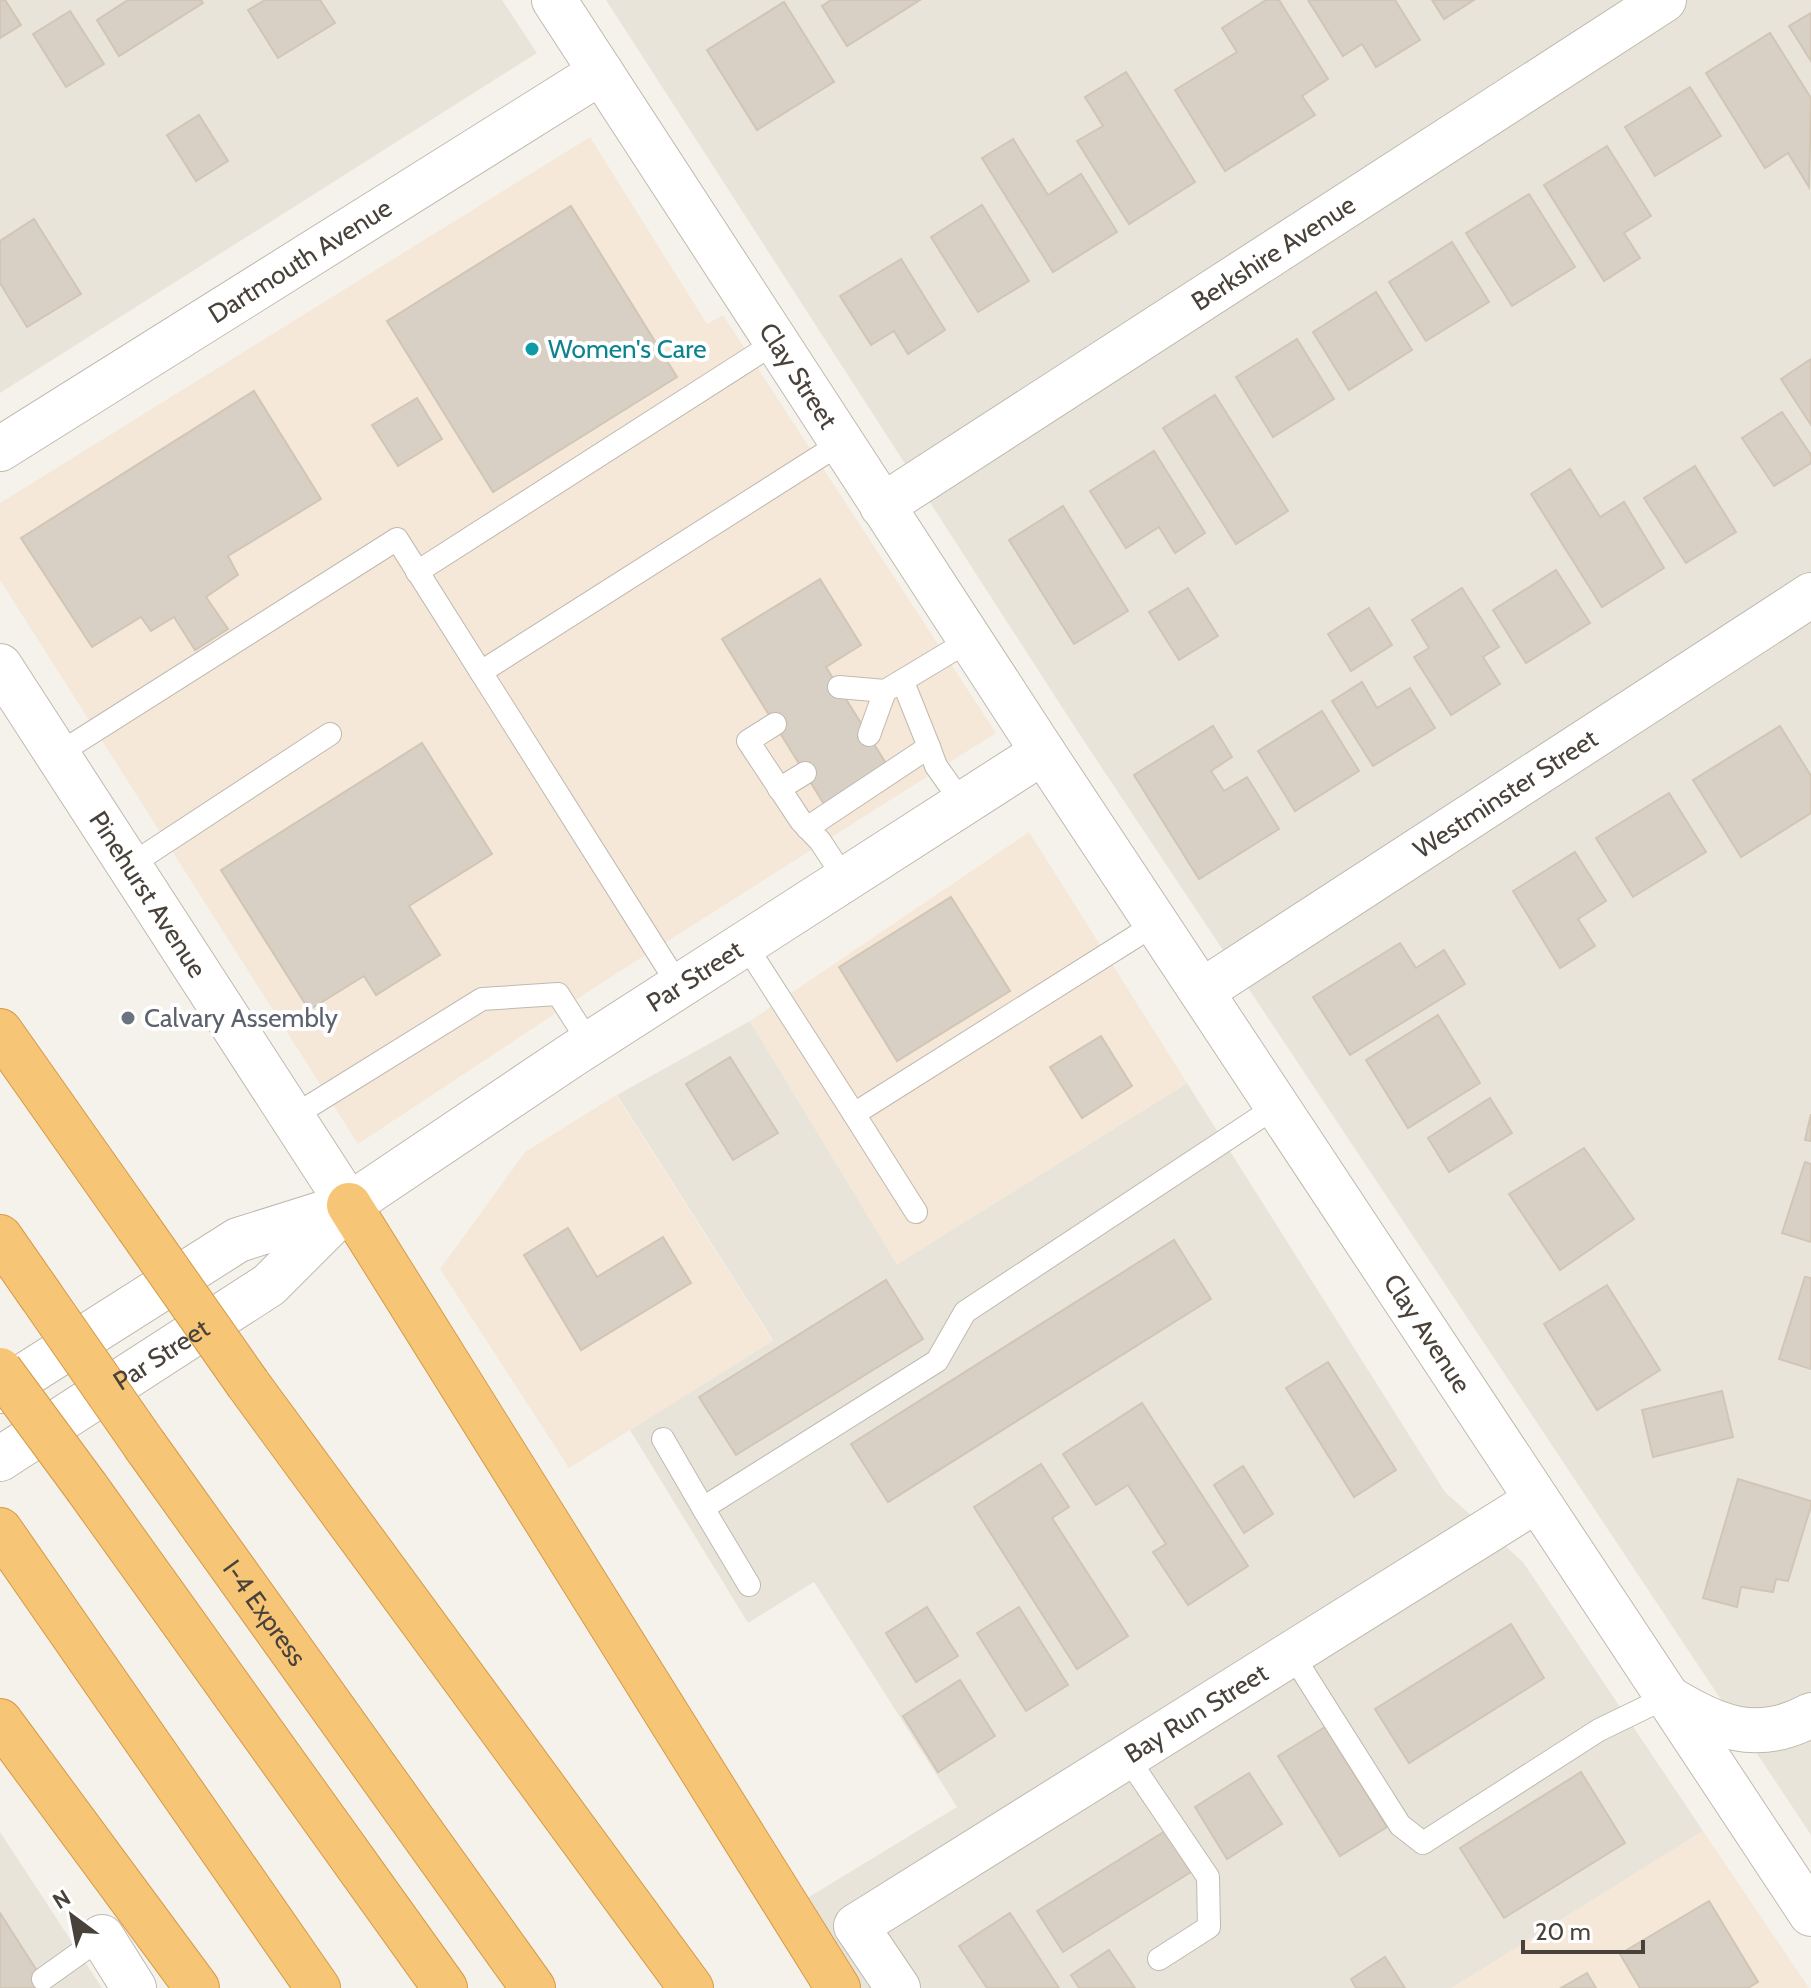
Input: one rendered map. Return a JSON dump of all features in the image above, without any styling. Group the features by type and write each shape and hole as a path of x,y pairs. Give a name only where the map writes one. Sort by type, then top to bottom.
{"highway":[{"path":"0,1031 248,1384 691,1988"},
{"path":"349,1205 838,1988"},
{"name":"I-4 Express","path":"0,1237 146,1447 533,1988"},
{"path":"0,1370 445,1988"},
{"path":"2,1534 318,1988"},
{"path":"0,1721 197,1988"}],"street":[{"name":"Berkshire Avenue","path":"882,506 1664,0"},
{"name":"Clay Street","path":"563,3 601,72 1043,752"},
{"name":"Dartmouth Avenue","path":"0,449 601,72"},
{"name":"Westminster Street","path":"1202,991 1811,595"},
{"name":"Pinehurst Avenue","path":"0,666 349,1205"},
{"name":"Clay Avenue","path":"1043,752 1811,1914"},
{"name":"Par Street","path":"0,1459 269,1285 349,1205 590,1044 1043,752"},
{"name":"Par Street","path":"0,1391 238,1240 349,1205"},
{"name":"Bay Run Street","path":"898,1988 856,1926 1537,1500"},
{"path":"1667,1697 1705,1721 1733,1728 1760,1730 1794,1725 1811,1715"},
{"path":"102,1937 134,1988"}],"lane":[{"path":"417,572 776,342"},
{"path":"481,672 841,443"},
{"path":"58,754 397,539 679,986"},
{"path":"869,735 894,687 970,640"},
{"path":"839,687 894,687"},
{"path":"894,687 929,747 936,766 963,804"},
{"path":"775,724 748,741 845,879"},
{"path":"129,866 330,734"},
{"path":"807,828 929,747"},
{"path":"779,789 805,773"},
{"path":"854,1114 1157,923"},
{"path":"745,944 916,1212"},
{"path":"292,1117 482,999 558,994 590,1044"},
{"path":"703,1508 937,1361 965,1312 1277,1106"},
{"path":"663,1439 749,1585"},
{"path":"1292,1654 1400,1825 1423,1843 1599,1730 1667,1697"},
{"path":"1127,1757 1208,1877 1209,1927 1159,1959"},
{"path":"43,1979 102,1937"}],"shaded area":[{"path":"0,0 502,0 537,53 0,393"},
{"path":"606,0 1811,0 1811,1835 1078,732"},
{"path":"590,137 707,324 723,315 996,733 603,982 358,1144 0,580 0,503"},
{"path":"1029,832 1187,1083 897,1264 750,1021"},
{"path":"750,1021 897,1264 1187,1083 1445,1492 1523,1562 1703,1831 1452,1988 855,1988 799,1903 957,1807 814,1582 748,1623 630,1430 773,1340 617,1095"},
{"path":"616,1095 773,1341 569,1468 440,1269 525,1152"},
{"path":"1703,1831 1809,1988 1452,1988"},
{"path":"0,1832 102,1988 0,1988"}],"building":[{"path":"0,0 5,0 21,25 0,38"},
{"path":"128,0 201,0 203,3 119,56 97,20"},
{"path":"265,0 320,0 335,23 278,58 248,10"},
{"path":"831,0 920,0 847,46 822,6"},
{"path":"1266,0 1279,0 1328,79 1302,96 1315,115 1225,171 1175,90 1237,52 1222,28"},
{"path":"1308,0 1395,0 1420,40 1376,67 1362,44 1343,56"},
{"path":"1432,0 1474,0 1444,19"},
{"path":"784,2 834,82 757,130 707,50"},
{"path":"70,11 104,64 66,87 33,34"},
{"path":"1811,13 1811,61 1789,26"},
{"path":"1770,33 1811,98 1809,187 1788,153 1765,168 1706,73"},
{"path":"1126,72 1195,182 1129,224 1077,141 1103,126 1085,97"},
{"path":"1690,87 1721,136 1655,176 1625,127"},
{"path":"199,115 228,161 196,181 167,135"},
{"path":"1013,139 1048,195 1081,174 1117,232 1053,272 982,158"},
{"path":"1607,146 1651,216 1624,233 1640,258 1604,281 1544,185"},
{"path":"1529,194 1575,267 1512,306 1466,233"},
{"path":"982,205 1029,281 978,312 931,237"},
{"name":"Women's Care","path":"571,206 677,377 493,492 387,321"},
{"path":"34,219 81,294 27,327 0,283 0,241"},
{"path":"1452,242 1489,302 1426,341 1389,282"},
{"path":"901,259 945,330 908,354 894,331 871,345 840,296"},
{"path":"1376,292 1412,350 1349,390 1313,332"},
{"path":"1297,339 1334,399 1273,437 1236,377"},
{"path":"1811,359 1811,425 1781,379"},
{"path":"254,391 321,499 228,556 238,575 206,597 228,629 195,650 174,617 151,631 141,617 92,647 21,538"},
{"path":"1215,395 1288,511 1236,544 1163,428"},
{"path":"417,398 442,439 398,466 372,425"},
{"path":"1782,412 1811,455 1811,463 1774,486 1742,438"},
{"path":"1154,451 1205,533 1175,553 1159,527 1126,548 1090,491"},
{"path":"1695,466 1736,532 1686,563 1644,498"},
{"path":"1570,469 1600,517 1624,502 1664,568 1602,607 1531,494"},
{"path":"1063,506 1128,611 1074,644 1009,540"},
{"path":"1556,570 1590,623 1526,663 1493,610"},
{"path":"820,579 861,645 826,667 887,765 824,804 722,639"},
{"path":"1188,588 1218,636 1179,660 1149,612"},
{"path":"1462,588 1499,647 1483,657 1500,684 1451,715 1414,657 1429,648 1412,620"},
{"path":"1369,608 1392,645 1351,671 1328,634"},
{"path":"1362,682 1377,708 1410,688 1435,728 1373,766 1332,701"},
{"path":"1322,711 1359,771 1295,811 1258,751"},
{"path":"1213,726 1232,757 1211,771 1224,791 1247,777 1279,829 1199,879 1134,775"},
{"path":"1780,726 1811,776 1811,813 1741,857 1693,780"},
{"path":"422,743 492,854 409,906 440,955 376,995 364,976 309,1010 221,870"},
{"path":"1669,793 1706,852 1633,897 1596,838"},
{"path":"1575,852 1606,901 1578,919 1595,946 1560,968 1513,891"},
{"path":"951,897 1010,991 897,1061 839,967"},
{"path":"1400,943 1416,968 1444,950 1465,984 1350,1055 1313,997"},
{"path":"1438,1015 1480,1083 1408,1128 1366,1060"},
{"path":"1101,1036 1132,1086 1082,1118 1050,1067"},
{"path":"730,1057 778,1133 733,1160 686,1084"},
{"path":"1490,1098 1512,1133 1449,1172 1428,1138"},
{"path":"1811,1114 1811,1141 1805,1140"},
{"path":"1584,1148 1634,1219 1560,1270 1509,1194"},
{"path":"1805,1162 1811,1164 1811,1242 1782,1233"},
{"path":"568,1228 597,1277 663,1237 691,1283 581,1350 524,1255"},
{"path":"1174,1240 1211,1299 888,1502 851,1444"},
{"path":"1805,1277 1811,1278 1811,1369 1779,1359"},
{"path":"886,1280 923,1339 736,1455 699,1397"},
{"path":"1607,1285 1660,1370 1597,1410 1544,1324"},
{"path":"1328,1362 1396,1470 1354,1497 1286,1388"},
{"path":"1722,1391 1733,1437 1653,1457 1642,1410"},
{"path":"1142,1403 1248,1566 1188,1605 1153,1552 1166,1544 1128,1485 1096,1505 1063,1454"},
{"path":"1041,1464 1069,1507 1052,1518 1128,1636 1077,1669 974,1507"},
{"path":"1243,1466 1273,1514 1244,1533 1214,1485"},
{"path":"1738,1479 1811,1501 1811,1506 1788,1581 1776,1579 1773,1592 1741,1587 1737,1607 1703,1598"},
{"path":"927,1607 958,1656 916,1682 886,1633"},
{"path":"1019,1607 1068,1685 1026,1711 977,1633"},
{"path":"1511,1624 1544,1678 1409,1763 1375,1709"},
{"path":"960,1680 995,1736 938,1772 903,1716"},
{"path":"1325,1727 1387,1827 1340,1856 1278,1756"},
{"path":"1581,1772 1625,1843 1504,1918 1460,1848"},
{"path":"1249,1773 1282,1824 1227,1859 1195,1807"},
{"path":"1165,1831 1191,1872 1063,1952 1037,1911"},
{"path":"1709,1901 1758,1982 1748,1988 1640,1988 1620,1954"},
{"path":"0,1913 48,1988 0,1988"},
{"path":"1010,1913 1059,1988 987,1988 959,1946"},
{"path":"1109,1950 1135,1988 1079,1988 1071,1975"},
{"path":"1385,1957 1405,1988 1356,1988 1351,1979"},
{"path":"1587,1973 1596,1988 1561,1988"}],"place":[{"name":"Women's Care","path":"532,349"},
{"name":"Calvary Assembly","path":"128,1018"}]}
